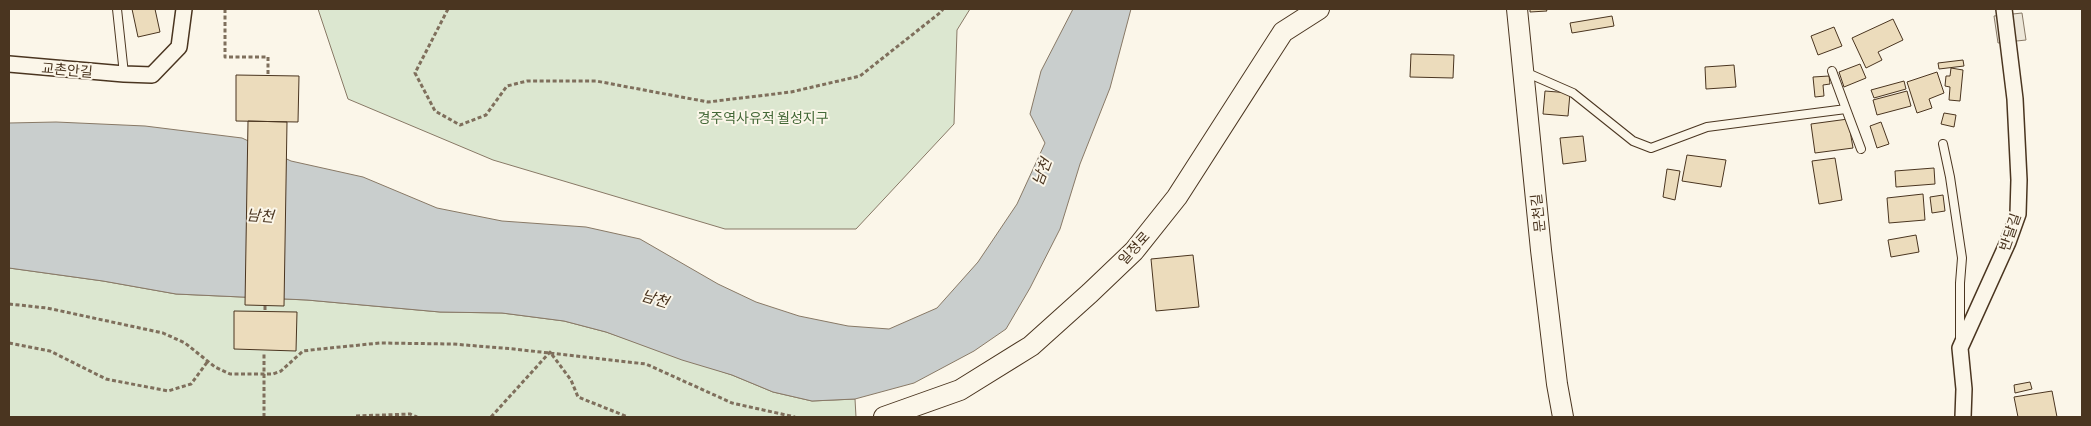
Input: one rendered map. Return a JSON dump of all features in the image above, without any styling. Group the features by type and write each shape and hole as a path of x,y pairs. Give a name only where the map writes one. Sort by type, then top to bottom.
{"street":[{"name":"교촌안길","path":"9,64 152,75 180,47 184,9"},
{"name":"일정로","path":"884,417 960,390 1031,346 1090,293 1134,250 1177,197 1283,32 1319,9"},
{"name":"문천길","path":"1517,9 1557,384 1563,417"},
{"name":"반달길","path":"1963,417 1964,389 1960,348 2008,242 2018,214 2019,180 2015,99 2004,9"}],"lane":[{"path":"117,9 124,74"},
{"path":"1832,71 1861,148"},
{"path":"1523,72 1573,93 1633,141 1651,148 1707,127 1846,109"},
{"path":"1943,144 1962,258 1960,348"}],"path":[{"path":"226,9 226,57 268,58 268,75"},
{"path":"448,9 415,73 435,111 460,125 486,114 507,86 527,81 596,80 708,102 792,92 860,76 943,9"},
{"path":"9,304 56,310 163,333 185,343 215,367 230,374 264,375 281,371 303,351 370,344 453,344 550,352 646,364 732,403 794,417"},
{"path":"9,343 50,351 106,379 168,391 192,384 208,361"},
{"path":"264,352 264,417"},
{"path":"491,417 550,352"},
{"path":"550,352 571,380 578,397 628,417"},
{"path":"356,416 410,414 417,417"}],"green space":[{"name":"경주역사유적 월성지구","path":"318,9 970,9 957,30 954,124 856,229 725,229 493,160 348,99"},
{"path":"9,268 103,281 176,294 307,300 440,312 502,313 564,321 606,332 732,375 773,392 812,401 855,399 856,417 9,417"}],"shaded area":[{"path":"2022,13 2026,40 1998,43 1994,16"}],"water":[{"name":"남천","path":"1073,9 1131,9 1110,88 1080,164 1060,229 1030,288 1006,329 974,351 914,383 855,399 812,401 773,392 732,375 682,360 606,332 564,321 502,313 440,312 307,300 176,294 103,281 9,268 9,123 56,122 145,126 242,138 291,161 363,177 437,208 502,221 586,227 640,239 718,284 756,302 799,316 848,326 889,329 937,308 978,262 1017,204 1045,143 1030,114 1041,71"}],"building":[{"path":"132,9 155,9 160,32 138,37"},
{"path":"1530,9 1546,9 1547,11 1530,12"},
{"path":"1612,16 1614,26 1572,33 1570,23"},
{"path":"1893,19 1903,40 1878,52 1882,60 1866,68 1852,38"},
{"path":"1834,27 1842,46 1818,55 1811,36"},
{"path":"1411,54 1454,55 1453,78 1410,77"},
{"path":"1963,60 1964,66 1939,69 1938,63"},
{"path":"1860,64 1866,78 1844,87 1839,72"},
{"path":"1734,65 1736,87 1706,89 1705,67"},
{"path":"1951,68 1963,70 1960,101 1949,100 1950,87 1945,86 1946,76 1950,76"},
{"path":"1937,72 1944,93 1929,99 1932,108 1917,113 1907,82"},
{"path":"236,75 299,76 298,122 236,121"},
{"path":"1829,76 1830,84 1823,85 1824,96 1815,97 1813,77"},
{"path":"1904,81 1906,89 1874,98 1871,90"},
{"path":"1545,91 1570,93 1568,116 1543,114"},
{"path":"1907,91 1911,106 1877,115 1873,100"},
{"path":"1944,113 1956,115 1954,127 1941,124"},
{"path":"1848,119 1853,148 1815,153 1811,124"},
{"path":"248,121 287,122 284,306 245,305"},
{"path":"1881,122 1889,144 1877,148 1870,126"},
{"path":"1583,136 1586,161 1563,164 1560,138"},
{"path":"1687,155 1726,160 1721,187 1682,181"},
{"path":"1835,158 1842,200 1819,204 1812,161"},
{"path":"1934,168 1935,184 1896,187 1895,171"},
{"path":"1667,169 1680,171 1675,200 1663,197"},
{"path":"1923,194 1925,220 1889,223 1887,198"},
{"path":"1943,195 1945,211 1932,213 1930,197"},
{"path":"1916,235 1919,252 1891,257 1888,240"},
{"path":"1193,255 1199,307 1156,311 1151,259"},
{"path":"234,311 297,312 296,351 234,349"},
{"path":"2030,382 2032,389 2015,393 2014,385"},
{"path":"2052,391 2057,417 2018,417 2014,397"}]}
